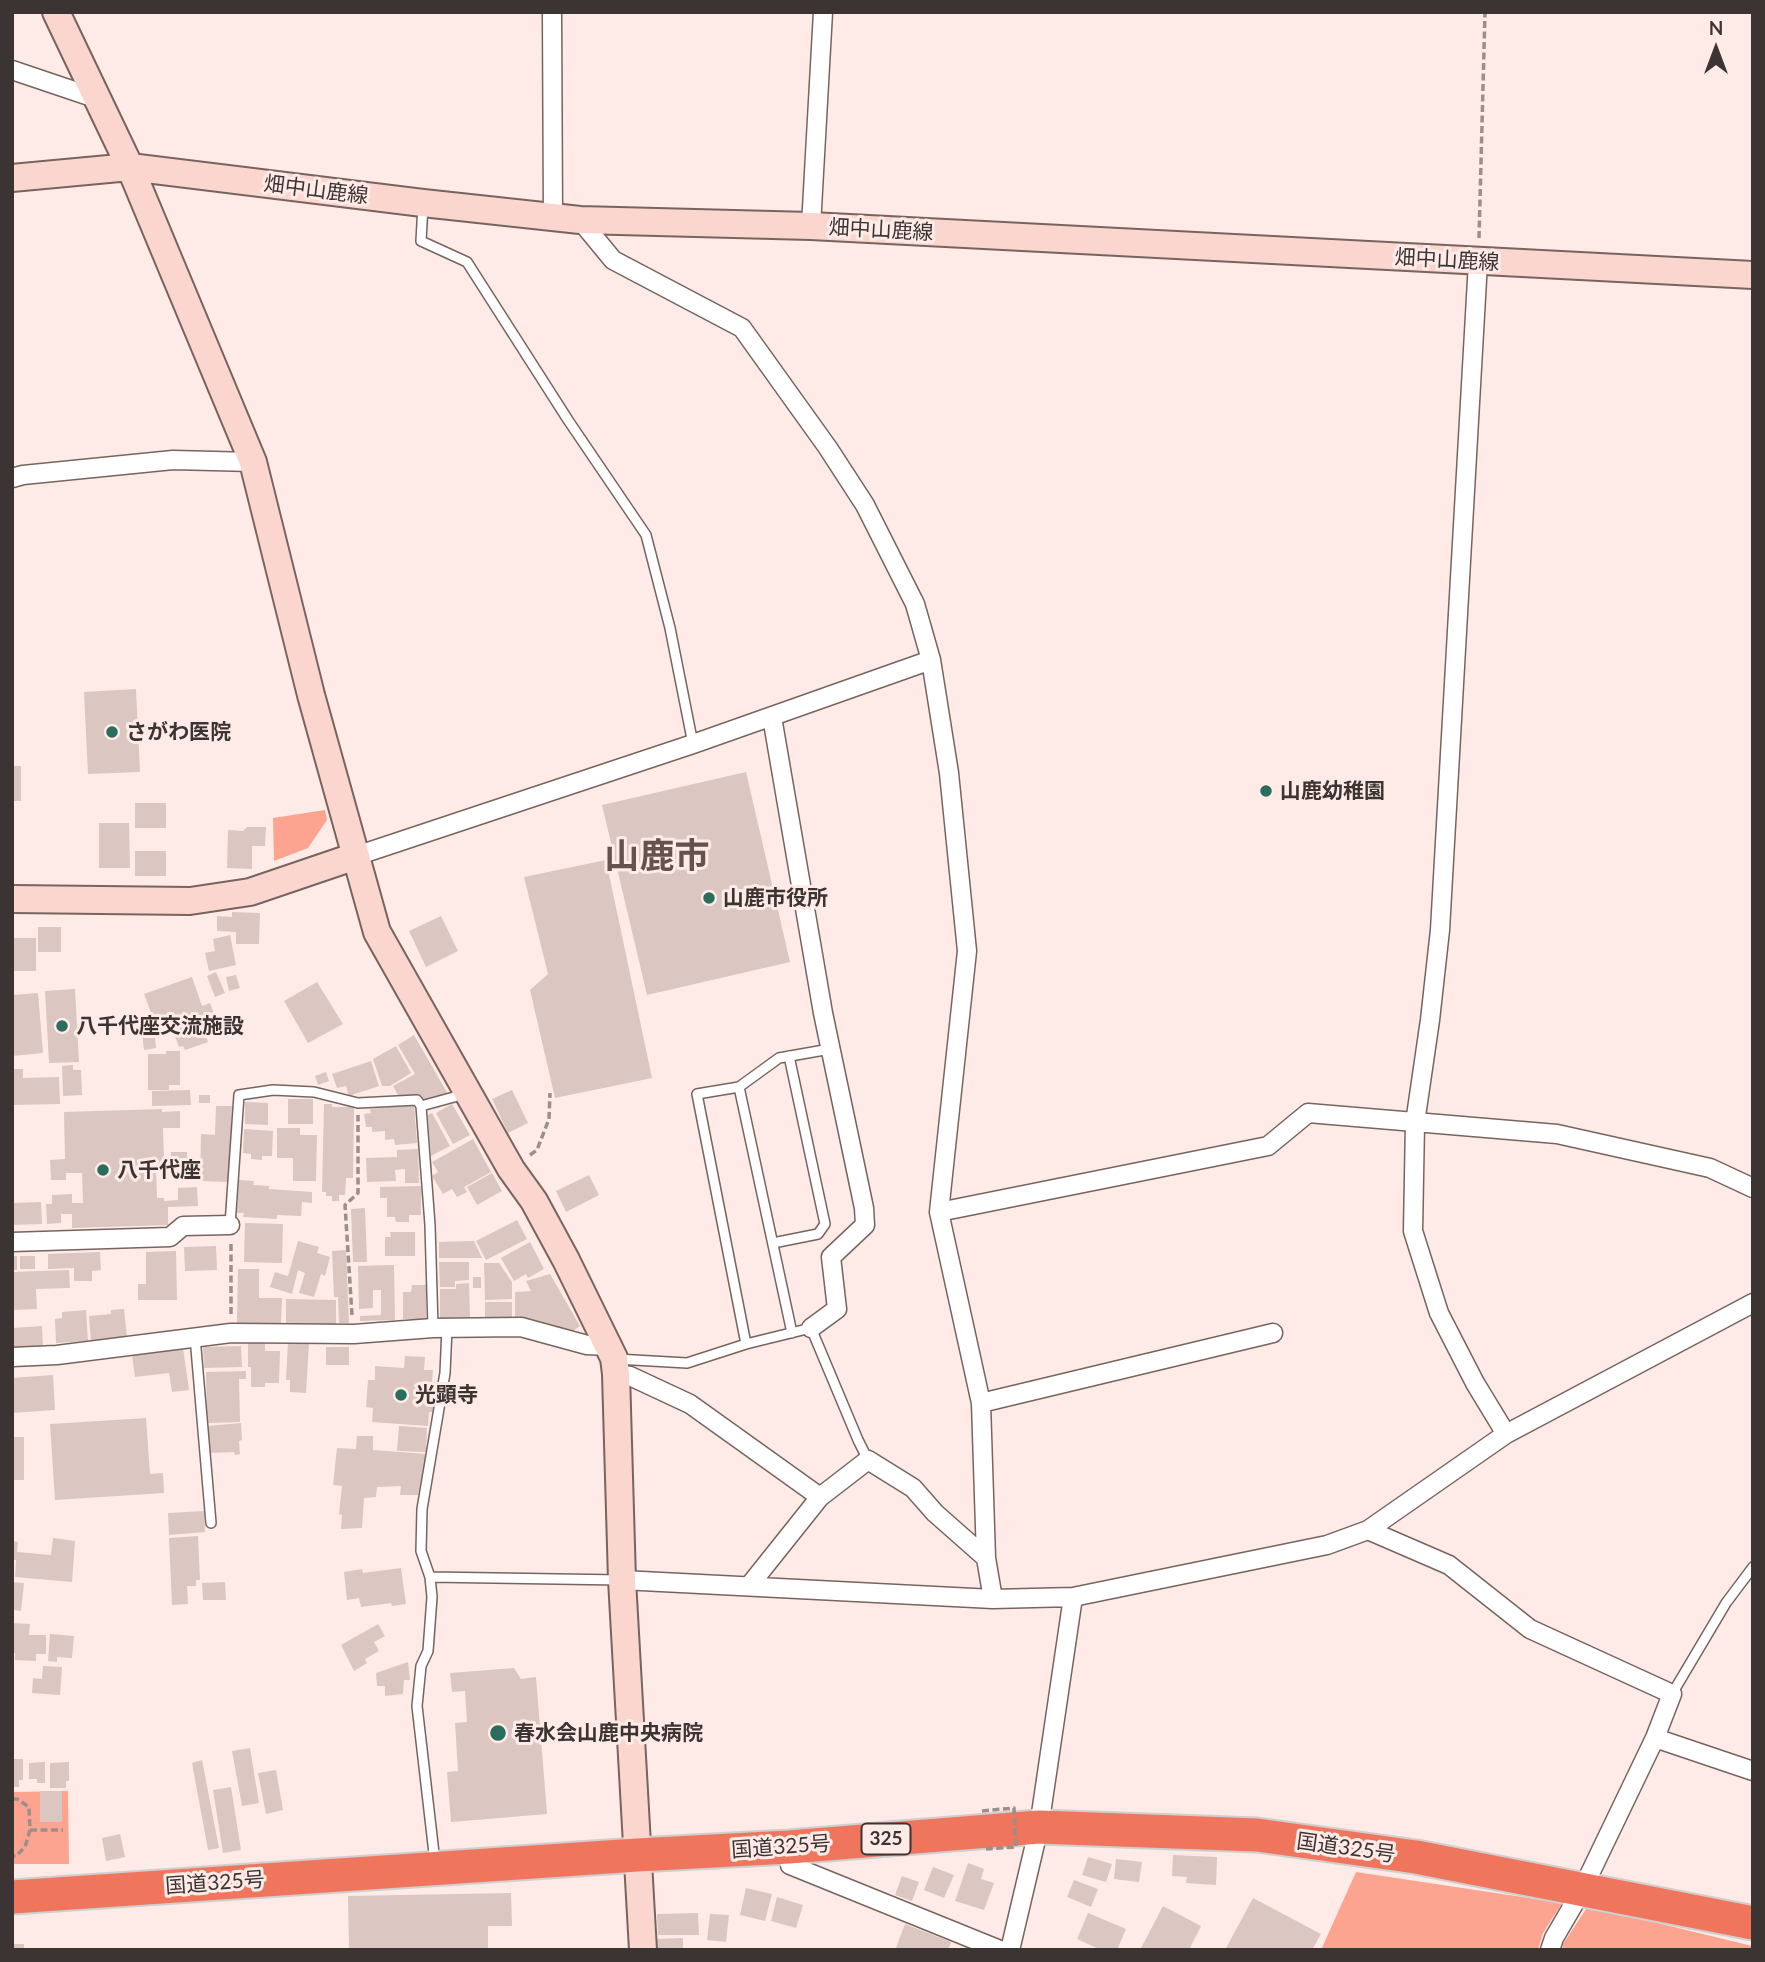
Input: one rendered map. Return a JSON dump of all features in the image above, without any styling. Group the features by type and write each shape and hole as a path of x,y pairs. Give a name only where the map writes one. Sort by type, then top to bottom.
{"highway":[{"name":"国道325号","path":"12,1897 789,1847 1039,1827 1257,1835 1416,1857 1753,1923"}],"street":[{"path":"56,12 130,167 253,463 311,695 377,932 511,1169 534,1201 613,1359 622,1580 643,1950"},
{"path":"552,12 567,219 613,260 742,328 828,447 865,505 915,604 931,660 949,773 967,951 939,1212 981,1403 986,1558 993,1598"},
{"path":"811,226 823,12"},
{"path":"12,70 98,99"},
{"name":"畑中山鹿線","path":"12,178 130,167 567,219 811,226 1753,275"},
{"path":"1478,262 1440,930 1415,1123 1412,1231 1439,1313 1475,1383 1506,1434"},
{"path":"12,478 173,460 253,463"},
{"path":"12,900 190,901 250,892 693,744 931,660"},
{"path":"772,717 822,1013 864,1208 865,1225 831,1256 837,1309 811,1328"},
{"path":"939,1212 1268,1146 1308,1113 1557,1134 1710,1168 1753,1188"},
{"path":"12,1242 170,1237 183,1226 230,1225"},
{"path":"622,1580 993,1598 1073,1597 1327,1545 1368,1530 1506,1434 1753,1303"},
{"path":"12,1357 57,1355 231,1333 354,1334 440,1328 521,1327 587,1345 613,1359 630,1376 691,1404 820,1497"},
{"path":"981,1403 1273,1333"},
{"path":"749,1586 820,1497 868,1460 913,1488 935,1513 986,1558"},
{"path":"1368,1530 1449,1565 1531,1629 1672,1694 1655,1738 1550,1950"},
{"path":"1010,1950 1039,1827 1073,1597"},
{"path":"1655,1738 1753,1771"},
{"path":"789,1847 790,1865 1000,1950"}],"lane":[{"path":"423,203 421,242 467,262 561,410 646,536 670,628 693,744"},
{"path":"746,1344 697,1094 739,1087 779,1058 830,1049"},
{"path":"773,1243 818,1234 825,1224 789,1056"},
{"path":"739,1087 792,1333"},
{"path":"230,1225 239,1095 273,1090 314,1092 358,1103 417,1100 421,1106 445,1373 422,1509 421,1551 430,1577 432,1597 428,1651 421,1666 417,1706 435,1868"},
{"path":"421,1106 454,1097 467,1090"},
{"path":"613,1359 687,1363 746,1344 811,1328 868,1460"},
{"path":"195,1337 211,1523"},
{"path":"1672,1694 1726,1603 1753,1567"},
{"path":"430,1577 622,1580"}],"path":[{"path":"1478,262 1486,12"},
{"path":"511,1169 537,1150 549,1119 550,1093"},
{"path":"354,1334 345,1205 358,1193 358,1103"},
{"path":"230,1225 231,1333"},
{"path":"12,1799 17,1799 29,1807 30,1830 25,1847 16,1856 12,1856"},
{"path":"982,1811 1014,1808 1016,1847 986,1849"},
{"path":"30,1830 63,1830"}],"shaded area":[{"path":"325,810 327,820 308,848 274,861 273,818"},
{"path":"68,1791 69,1864 12,1864 12,1792"},
{"path":"1356,1872 1562,1903 1543,1933 1538,1950 1321,1950"},
{"path":"1588,1906 1752,1946 1751,1950 1562,1950 1563,1944"}],"building":[{"name":"さがわ医院","path":"136,689 140,772 88,774 84,692"},
{"path":"12,766 21,766 21,801 12,801"},
{"name":"山鹿市役所","path":"746,772 790,962 647,995 602,805"},
{"path":"135,803 166,803 166,828 135,828"},
{"path":"99,823 129,823 130,868 99,868"},
{"path":"247,827 266,827 265,846 252,846 252,869 227,868 228,830 243,831"},
{"path":"135,851 166,851 166,876 135,876"},
{"path":"606,860 652,1078 555,1098 530,990 548,974 524,877"},
{"path":"232,912 260,913 259,944 236,944 236,932 217,931 217,916 232,917"},
{"path":"441,916 458,951 426,967 409,931"},
{"path":"38,927 61,927 61,952 38,952"},
{"path":"230,935 236,965 209,971 205,953 215,951 213,939"},
{"path":"12,938 36,938 36,971 14,971"},
{"path":"216,972 225,993 215,997 207,976"},
{"path":"236,975 240,988 229,991 226,977"},
{"path":"192,977 202,1006 210,1003 217,1021 203,1026 208,1042 185,1050 183,1046 179,1047 168,1018 155,1023 144,994"},
{"path":"317,982 343,1024 308,1043 284,1001"},
{"name":"八千代座交流施設","path":"75,989 79,1062 49,1063 45,991"},
{"path":"38,993 43,1053 12,1056 12,995"},
{"path":"154,1025 156,1048 144,1050 141,1026"},
{"path":"414,1035 448,1094 423,1101 419,1097 399,1097 393,1086 415,1074 398,1045"},
{"path":"396,1046 411,1073 390,1086 382,1086 373,1059"},
{"path":"166,1051 180,1051 180,1085 169,1085 169,1090 148,1090 148,1054 166,1054"},
{"path":"371,1061 379,1086 349,1096 346,1086 337,1088 332,1074"},
{"path":"73,1065 73,1070 81,1070 82,1095 63,1096 62,1066"},
{"path":"14,1069 23,1069 23,1078 59,1077 60,1104 12,1105"},
{"path":"326,1072 329,1081 318,1085 315,1076"},
{"path":"190,1090 191,1105 152,1106 152,1091"},
{"path":"512,1090 528,1123 508,1133 492,1099"},
{"path":"199,1095 210,1095 210,1103 199,1103"},
{"path":"288,1099 313,1099 313,1124 288,1124"},
{"path":"245,1102 268,1103 268,1125 245,1124"},
{"path":"324,1104 332,1104 332,1107 354,1107 353,1178 346,1178 345,1195 339,1195 339,1201 332,1201 332,1196 326,1196 326,1192 322,1192"},
{"path":"452,1104 470,1135 453,1144 436,1113"},
{"path":"414,1105 417,1143 395,1145 394,1139 385,1140 385,1131 372,1132 372,1127 366,1127 364,1114 371,1113 370,1109"},
{"path":"216,1106 232,1106 229,1182 200,1181 201,1134 215,1135"},
{"name":"八千代座","path":"162,1109 162,1112 180,1111 180,1128 163,1128 164,1159 171,1158 171,1152 187,1152 187,1172 172,1172 172,1167 156,1168 157,1198 164,1198 164,1201 178,1200 178,1188 197,1187 198,1206 168,1207 168,1225 72,1228 72,1214 61,1214 61,1223 47,1224 46,1204 52,1204 52,1195 72,1194 72,1203 83,1203 82,1173 66,1173 66,1180 51,1180 50,1160 65,1159 64,1112"},
{"path":"432,1113 450,1146 431,1156 428,1115"},
{"path":"277,1128 300,1128 300,1135 317,1135 316,1181 293,1181 293,1158 277,1158"},
{"path":"244,1129 273,1131 272,1156 262,1156 262,1160 251,1159 251,1154 243,1153"},
{"path":"473,1139 491,1172 464,1187 467,1192 457,1197 452,1189 443,1194 432,1176 438,1172 432,1162"},
{"path":"418,1149 419,1183 405,1183 405,1169 395,1170 396,1181 367,1182 366,1158 397,1157 397,1150"},
{"path":"492,1173 502,1191 477,1205 467,1187"},
{"path":"589,1175 599,1195 566,1212 556,1191"},
{"path":"239,1180 254,1181 253,1185 269,1186 269,1189 312,1192 312,1203 302,1202 301,1216 277,1215 277,1219 243,1217 244,1213 237,1213"},
{"path":"421,1186 421,1215 409,1215 409,1222 396,1222 395,1217 387,1217 387,1198 380,1198 380,1187"},
{"path":"41,1202 42,1224 12,1225 12,1203"},
{"path":"365,1208 367,1262 353,1262 351,1209"},
{"path":"517,1220 527,1239 486,1260 476,1241"},
{"path":"245,1223 283,1224 282,1263 244,1262"},
{"path":"390,1232 415,1232 415,1256 385,1256 385,1237 391,1237"},
{"path":"298,1241 319,1247 317,1253 330,1257 325,1276 321,1274 314,1297 299,1293 305,1273 298,1270 292,1294 270,1287 275,1272 288,1276"},
{"path":"474,1241 482,1258 439,1258 439,1242"},
{"path":"530,1242 544,1269 528,1278 526,1274 514,1281 501,1258"},
{"path":"216,1246 217,1270 185,1271 184,1247"},
{"path":"346,1250 349,1323 339,1323 338,1297 334,1297 332,1251"},
{"path":"176,1251 177,1300 138,1300 138,1284 146,1284 146,1252"},
{"path":"100,1252 101,1270 92,1271 92,1281 74,1281 74,1268 48,1269 48,1254"},
{"path":"12,1256 17,1256 17,1270 12,1270"},
{"path":"20,1256 35,1256 35,1269 20,1269"},
{"path":"439,1262 469,1262 469,1280 455,1281 455,1287 440,1287"},
{"path":"484,1263 499,1263 512,1282 512,1299 485,1300"},
{"path":"394,1265 395,1320 360,1321 360,1316 381,1315 381,1290 373,1290 373,1308 359,1309 358,1266"},
{"path":"238,1269 259,1269 259,1298 282,1298 281,1323 237,1323"},
{"path":"69,1270 70,1288 36,1289 37,1309 12,1310 12,1272"},
{"path":"550,1274 580,1326 571,1332 515,1317 515,1292 531,1291 526,1281"},
{"path":"473,1277 481,1277 481,1288 473,1288"},
{"path":"469,1283 470,1317 440,1318 440,1289 456,1289 456,1284"},
{"path":"412,1285 426,1285 426,1320 403,1319 403,1292 411,1292"},
{"path":"286,1299 336,1300 336,1324 286,1324"},
{"path":"485,1302 512,1302 512,1317 485,1317"},
{"path":"124,1309 127,1338 91,1342 89,1316 111,1314 111,1310"},
{"path":"86,1310 88,1341 56,1343 55,1319 62,1318 62,1312"},
{"path":"42,1326 43,1346 12,1347 12,1328"},
{"path":"288,1342 309,1343 306,1393 290,1392 290,1380 286,1380"},
{"path":"248,1343 265,1343 265,1351 280,1351 279,1383 251,1387"},
{"path":"241,1346 242,1367 204,1368 203,1347"},
{"path":"326,1347 349,1347 349,1365 326,1365"},
{"path":"183,1348 189,1390 172,1392 169,1373 135,1377 132,1355"},
{"name":"光顕寺","path":"405,1356 425,1357 424,1370 433,1370 433,1412 429,1412 428,1426 372,1422 373,1408 366,1407 368,1380 375,1380 375,1366 404,1368"},
{"path":"246,1371 246,1379 239,1379 240,1422 207,1423 206,1372"},
{"path":"53,1375 55,1410 12,1413 12,1378"},
{"path":"146,1418 150,1474 163,1473 164,1493 55,1500 50,1424"},
{"path":"241,1423 240,1454 210,1453 208,1426"},
{"path":"399,1426 427,1428 426,1452 397,1451"},
{"path":"357,1436 373,1436 373,1450 426,1454 418,1495 400,1495 401,1486 377,1487 376,1497 364,1498 362,1528 341,1529 342,1515 339,1514 342,1486 333,1485 337,1448 356,1449"},
{"path":"12,1437 24,1437 24,1480 12,1480"},
{"path":"204,1511 205,1532 169,1535 168,1513"},
{"path":"198,1536 200,1580 196,1580 196,1586 187,1586 188,1604 172,1605 169,1538"},
{"path":"53,1538 75,1541 72,1582 15,1577 16,1560 12,1560 12,1541 18,1542 17,1552 51,1555"},
{"path":"401,1568 406,1604 361,1607 359,1598 347,1600 344,1572 362,1569 363,1573"},
{"path":"12,1582 24,1583 21,1611 12,1610"},
{"path":"225,1582 226,1600 203,1600 202,1583"},
{"path":"12,1623 30,1624 29,1635 46,1635 46,1654 36,1654 36,1661 15,1660 15,1653 12,1653"},
{"path":"378,1624 385,1636 374,1642 379,1651 365,1659 367,1663 354,1671 341,1645"},
{"path":"50,1634 74,1636 72,1658 57,1657 57,1662 48,1661"},
{"path":"408,1662 410,1680 404,1680 403,1694 385,1696 385,1686 377,1686 376,1673"},
{"path":"43,1666 62,1667 60,1695 32,1693 33,1678 42,1679"},
{"path":"514,1668 521,1679 536,1677 547,1814 451,1822 447,1772 458,1771 455,1723 467,1722 465,1691 452,1692 450,1673"},
{"path":"250,1748 259,1803 242,1806 232,1751"},
{"path":"12,1759 23,1759 23,1780 19,1780 19,1787 12,1787"},
{"path":"202,1760 219,1848 208,1850 192,1763"},
{"path":"45,1762 45,1783 29,1779 29,1763"},
{"path":"69,1762 69,1781 66,1781 66,1788 50,1788 50,1763"},
{"path":"276,1770 283,1810 266,1814 258,1773"},
{"path":"231,1787 241,1850 223,1853 213,1790"},
{"path":"40,1791 62,1791 62,1822 40,1822"},
{"path":"120,1834 125,1857 106,1861 102,1838"},
{"path":"1173,1855 1217,1857 1216,1885 1186,1883 1187,1877 1172,1876"},
{"path":"1088,1857 1112,1864 1106,1882 1082,1875"},
{"path":"1116,1859 1142,1862 1139,1882 1114,1879"},
{"path":"968,1863 984,1869 981,1879 994,1883 984,1910 955,1901"},
{"path":"933,1867 954,1875 944,1898 924,1890"},
{"path":"902,1876 919,1882 912,1901 895,1895"},
{"path":"1074,1880 1098,1889 1091,1907 1067,1897"},
{"path":"746,1888 772,1894 765,1921 740,1915"},
{"path":"511,1893 512,1926 488,1926 488,1950 349,1950 348,1896"},
{"path":"777,1897 803,1905 796,1928 771,1921"},
{"path":"1253,1898 1321,1934 1312,1950 1225,1950"},
{"path":"1163,1906 1201,1926 1189,1950 1140,1950"},
{"path":"698,1913 699,1935 658,1935 657,1914"},
{"path":"1088,1913 1126,1929 1117,1950 1101,1950 1077,1939"},
{"path":"710,1914 729,1915 726,1942 707,1940"},
{"path":"905,1924 951,1942 948,1950 895,1950"},
{"path":"683,1938 683,1950 657,1950 657,1939"},
{"path":"12,1944 24,1944 24,1950 12,1950"}],"place":[{"name":"さがわ医院","path":"112,732"},
{"name":"山鹿幼稚園","path":"1266,791"},
{"name":"山鹿市役所","path":"709,898"},
{"name":"八千代座交流施設","path":"62,1026"},
{"name":"八千代座","path":"103,1170"},
{"name":"光顕寺","path":"401,1395"},
{"name":"春水会山鹿中央病院","path":"498,1733"}],"district":[{"name":"山鹿市","path":"657,857"}]}
